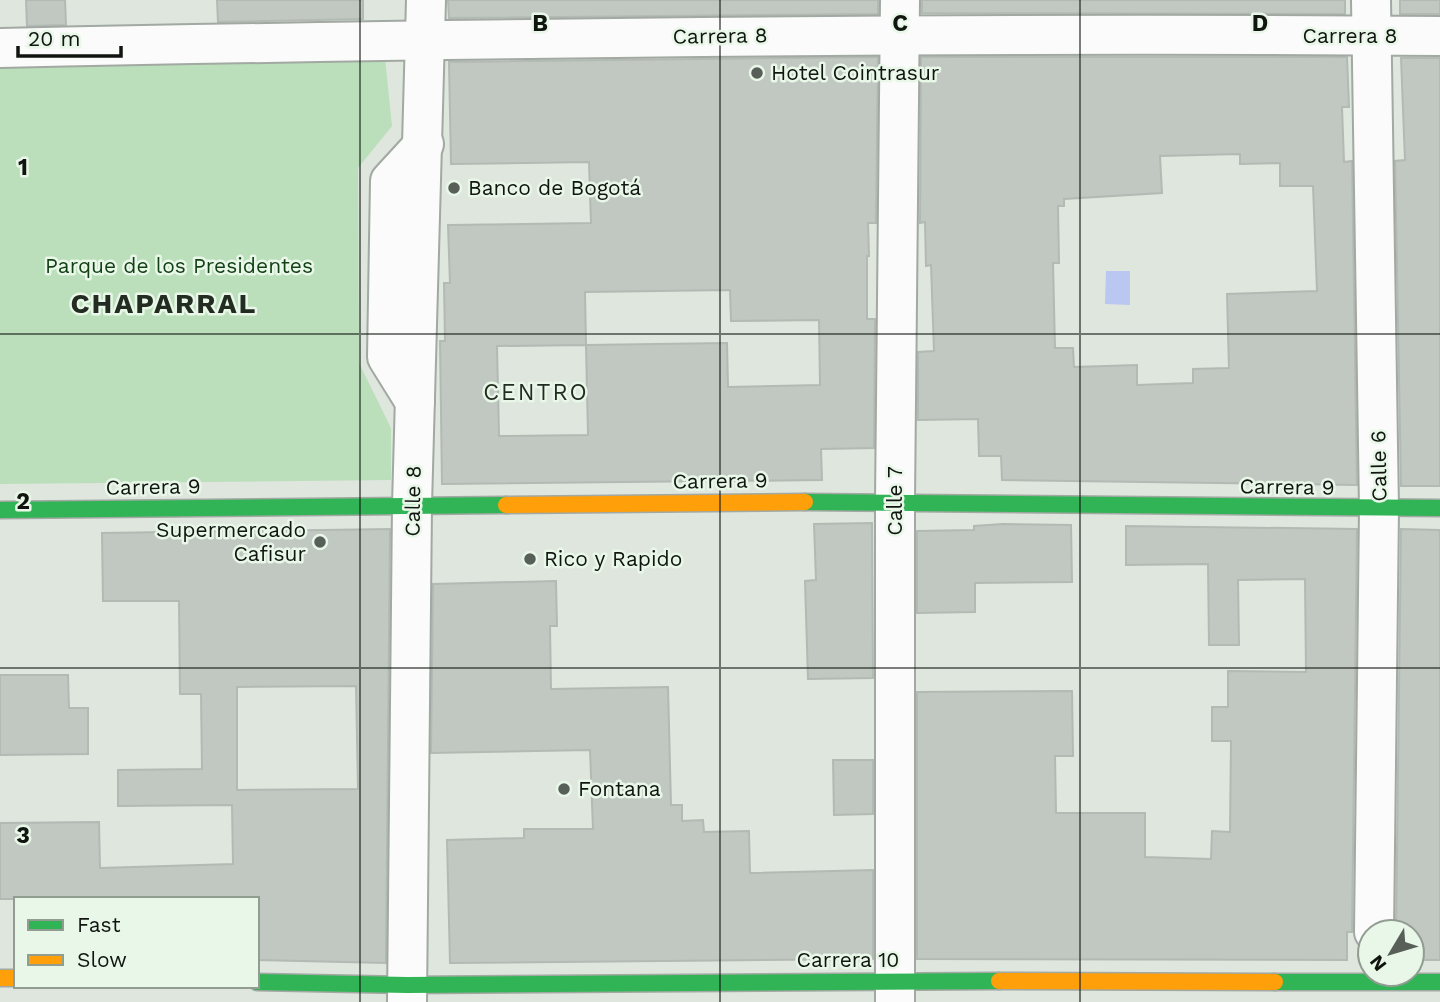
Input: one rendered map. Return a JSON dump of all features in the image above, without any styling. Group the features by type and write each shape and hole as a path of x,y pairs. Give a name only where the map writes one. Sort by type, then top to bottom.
{"main road":[{"name":"Carrera 9","path":"0,510 895,501 1440,508"},
{"name":"Carrera 10","path":"259,982 407,993 1356,986"}],"street":[{"name":"Calle 8","path":"407,993 412,505 426,0"},
{"name":"Carrera 8","path":"0,48 427,39 901,17 1371,18 1440,36"},
{"name":"Calle 7","path":"896,991 895,501 901,17"},
{"name":"Calle 6","path":"1371,18 1379,509 1374,918"}],"green space":[{"name":"Parque de los Presidentes","path":"385,58 392,126 358,168 359,363 391,428 391,480 0,484 0,66"}],"water":[{"path":"1106,271 1130,271 1130,305 1105,304"}],"building":[{"path":"26,0 65,0 66,25 27,26"},
{"path":"217,0 363,0 363,19 218,22"},
{"path":"448,0 878,0 878,14 449,18"},
{"path":"922,0 1345,0 1345,14 922,13"},
{"path":"1400,0 1440,0 1440,14 1400,14"},
{"path":"878,57 876,223 868,223 867,256 867,319 875,319 874,448 821,449 822,480 442,484 440,341 445,341 444,283 450,283 448,225 591,223 589,162 451,164 449,62","holes":["730,290 731,321 819,320 820,385 728,387 727,343 586,345 585,292","586,345 588,435 499,436 497,346"]},
{"path":"921,57 1347,57 1349,107 1342,107 1344,162 1352,161 1357,485 1002,480 1001,456 979,456 978,419 918,420 918,352 934,351 931,265 926,266 925,222 920,223","holes":["1240,154 1240,164 1280,163 1280,186 1313,186 1317,291 1227,294 1229,368 1193,369 1193,383 1137,385 1137,365 1074,367 1073,348 1055,348 1053,263 1059,263 1058,206 1064,206 1064,199 1162,193 1160,156"]},
{"path":"1401,58 1440,58 1440,486 1401,486 1395,161 1405,160"},
{"path":"872,523 873,678 808,679 805,581 816,580 814,524"},
{"path":"1071,525 1072,582 975,583 975,612 917,613 917,531 974,530 974,526"},
{"path":"1126,526 1357,529 1352,932 1347,932 1347,960 917,959 917,692 1072,691 1073,756 1055,756 1056,813 1145,813 1145,857 1211,859 1212,831 1230,832 1231,741 1212,741 1212,707 1228,707 1228,671 1306,672 1305,579 1238,580 1239,645 1209,645 1208,564 1126,565"},
{"path":"390,529 386,963 259,960 259,897 0,899 0,823 99,822 100,868 233,864 232,805 118,806 118,770 202,769 201,694 180,694 179,601 103,601 102,533","holes":["356,686 358,789 237,790 237,687"]},
{"path":"1401,529 1440,530 1440,960 1426,960 1426,918 1396,918"},
{"path":"556,581 557,626 550,626 551,689 668,687 671,805 682,805 682,821 703,820 704,832 749,831 750,873 873,870 873,959 450,963 447,840 524,838 524,829 593,829 590,750 431,753 433,584"},
{"path":"0,675 68,675 69,708 88,708 88,754 0,755"},
{"path":"833,760 873,760 873,814 834,815"}],"traffic: fast":[{"path":"805,502 1440,508"},
{"path":"0,510 506,505"},
{"path":"259,982 407,985 999,981"},
{"path":"1275,982 1440,982"}],"traffic: slow":[{"path":"506,505 805,502"},
{"path":"0,978 14,978"},
{"path":"999,981 1275,982"}],"place":[{"name":"Hotel Cointrasur","path":"757,73"},
{"name":"Banco de Bogotá","path":"454,188"},
{"name":"Supermercado Cafisur","path":"320,542"},
{"name":"Rico y Rapido","path":"530,559"},
{"name":"Fontana","path":"564,789"}],"district":[{"name":"CHAPARRAL","path":"164,303"},
{"name":"CENTRO","path":"536,392"}]}
